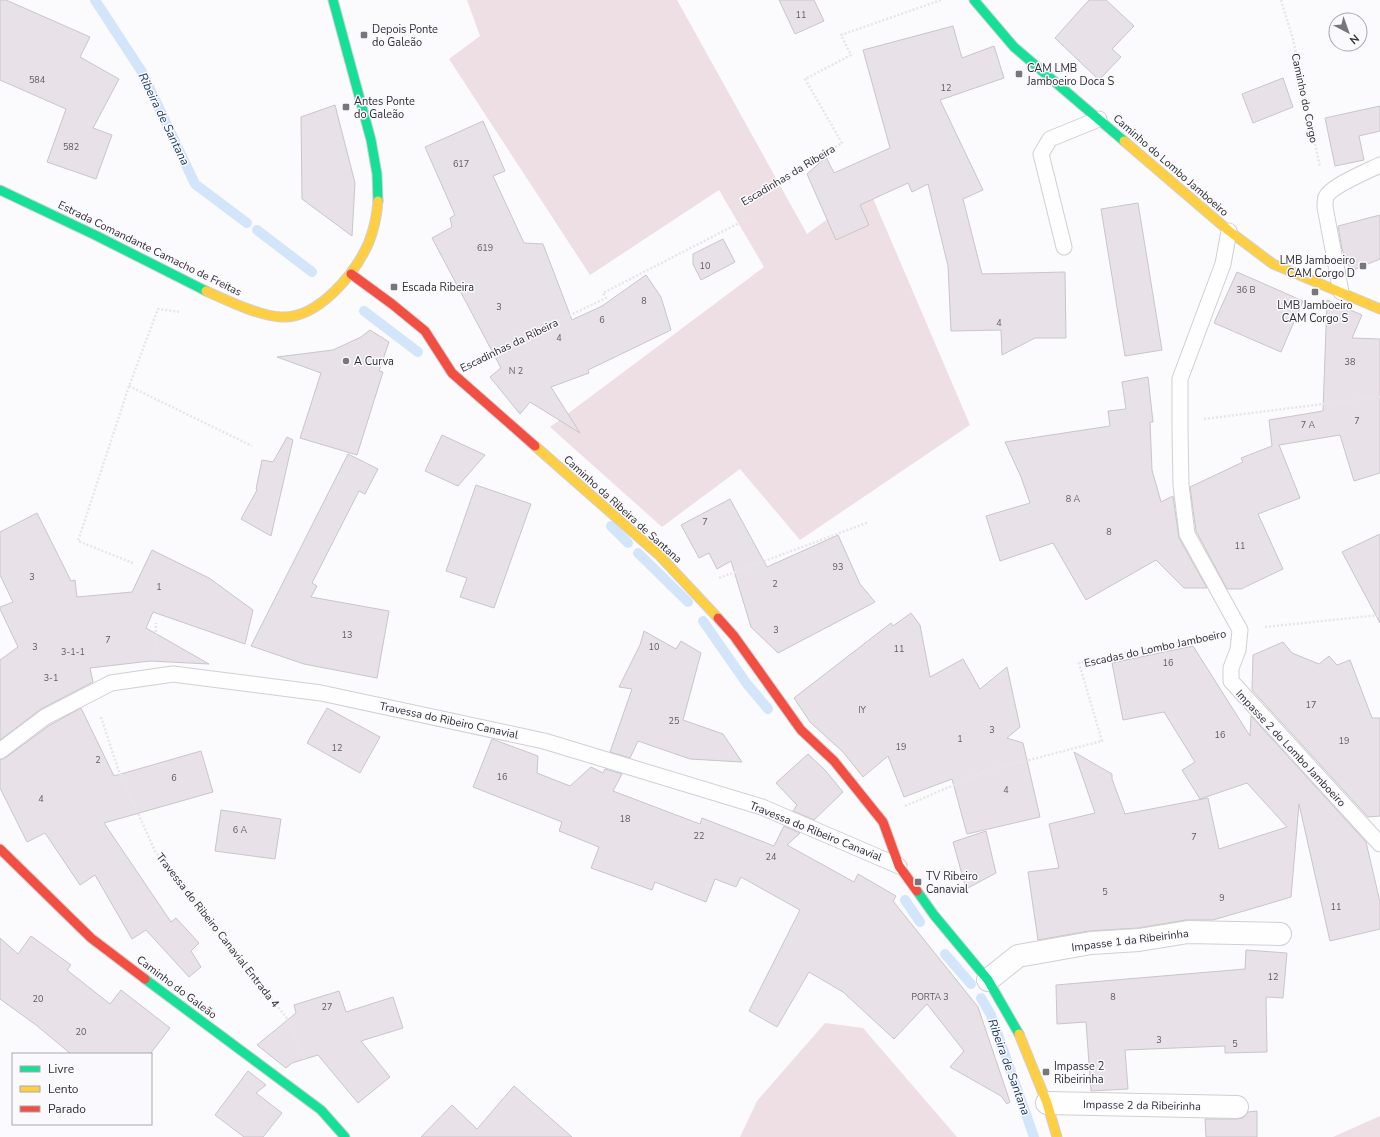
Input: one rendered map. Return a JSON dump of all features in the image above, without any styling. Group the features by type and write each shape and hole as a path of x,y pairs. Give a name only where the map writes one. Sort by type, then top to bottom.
{"street":[{"name":"Estrada Comandante Camacho de Freitas","path":"0,190 77,225 235,304 273,317 292,317 307,312 324,302 351,274 368,244 375,223 378,201 378,179 368,132 333,0"},
{"name":"Caminho do Lombo Jamboeiro","path":"974,0 1014,47 1229,231 1273,264 1380,309"},
{"name":"Caminho da Ribeira de Santana","path":"351,274 392,304 425,331 452,373 659,555 734,636 801,730 834,761 883,822 899,866 934,915 988,980 1016,1027 1047,1103 1057,1137"},
{"name":"Caminho do Galeão","path":"0,849 91,938 321,1110 345,1137"},
{"name":"Impasse 1 da Ribeirinha","path":"988,980 1018,956 1091,943 1139,940 1188,932 1280,934"},
{"name":"Impasse 2 da Ribeirinha","path":"1047,1103 1237,1107"}],"lane":[{"path":"1064,247 1041,154 1050,139 1099,119"},
{"path":"1341,292 1325,207 1326,197 1332,190 1380,165"},
{"path":"1229,231 1223,264 1180,379 1181,485 1187,534 1240,630"},
{"name":"Impasse 2 do Lombo Jamboeiro","path":"1240,630 1238,650 1231,668 1230,682 1380,844"},
{"name":"Travessa do Ribeiro Canavial","path":"0,751 45,718 112,684 173,674 321,692 544,741 762,807 899,866"}],"path":[{"name":"Escadinhas da Ribeira","path":"452,373 606,298 604,293 745,220 738,205 842,143 805,79 851,55 841,35 940,0"},
{"name":"Caminho do Corgo","path":"1281,0 1293,39 1326,197"},
{"path":"133,563 78,541 130,386 158,309 194,314 205,290"},
{"path":"130,386 252,446"},
{"path":"1180,422 1380,397"},
{"path":"691,589 869,522"},
{"name":"Escadas do Lombo Jamboeiro","path":"878,817 987,771 1102,741 1079,663 1240,630 1380,615"},
{"name":"Travessa do Ribeiro Canavial Entrada 4","path":"93,693 118,769 155,851 286,1017 307,1065"}],"shaded area":[{"path":"467,0 677,0 807,234 869,189 970,425 800,540 740,469 662,527 550,427 764,267 719,190 590,275 449,59 480,36"},
{"path":"825,1023 863,1028 957,1137 740,1137 757,1101"},
{"path":"1380,1116 1380,1137 1333,1137"}],"building":[{"path":"0,0 6,0 90,37 80,57 119,79 93,128 112,135 96,179 47,162 66,109 0,80"},
{"path":"779,0 814,0 824,21 795,34"},
{"path":"1089,0 1106,0 1134,26 1112,49 1121,57 1099,80 1055,38"},
{"path":"953,26 962,58 994,46 1004,78 940,100 983,190 963,199 982,274 1065,272 1066,338 1035,338 1002,355 1001,330 951,331 948,266 928,184 912,192 908,183 860,205 869,225 836,240 807,174 826,157 834,173 890,148 863,50"},
{"path":"1283,78 1293,107 1253,123 1242,94"},
{"path":"335,105 355,183 352,236 302,199 301,117"},
{"path":"1380,106 1380,131 1359,136 1364,160 1335,166 1325,118"},
{"path":"483,121 505,171 493,176 524,243 543,244 572,320 602,306 646,275 661,297 671,330 588,370 589,373 551,387 580,433 530,402 520,414 490,377 501,368 432,238 452,227 450,218 455,215 425,147"},
{"path":"1138,203 1162,350 1125,356 1101,209"},
{"path":"1380,215 1380,259 1351,271 1342,249 1338,226"},
{"path":"723,239 735,262 701,280 693,264 693,254"},
{"path":"1237,272 1303,301 1281,352 1214,323"},
{"path":"1327,300 1362,315 1352,338 1380,339 1380,473 1354,481 1340,435 1279,445 1300,498 1258,514 1283,569 1241,589 1227,589 1196,531 1190,487 1243,462 1241,458 1272,446 1269,420 1323,411"},
{"path":"370,330 389,342 379,371 383,372 357,455 300,438 321,373 277,357 333,350 361,337"},
{"path":"1148,377 1153,422 1150,422 1152,470 1161,502 1173,496 1179,538 1207,588 1184,588 1156,560 1086,600 1053,543 1000,561 986,516 1030,503 1021,477 1005,442 1110,426 1108,411 1126,409 1122,382"},
{"path":"442,435 485,455 458,486 425,471"},
{"path":"287,437 293,440 271,536 241,519 257,490 262,460 273,462"},
{"path":"348,454 378,469 365,494 359,491 312,583 317,586 311,597 389,611 377,678 304,664 251,646"},
{"path":"476,485 531,504 494,608 460,597 467,578 446,571"},
{"path":"730,499 767,567 838,535 860,584 875,602 778,653 751,627 731,561 717,569 709,553 699,558 681,525"},
{"path":"37,513 71,581 75,580 77,597 132,592 152,550 209,578 253,610 245,644 153,612 146,628 209,664 150,661 90,668 93,682 41,709 0,740 0,660 18,647 0,609 0,607 13,602 0,575 0,532"},
{"path":"1380,534 1380,623 1342,552"},
{"path":"911,613 920,625 930,677 963,659 980,689 1007,667 1020,727 1007,738 1023,743 1040,817 967,834 952,779 904,797 888,756 863,777 843,752 810,722 794,698 891,623 893,626"},
{"path":"644,631 676,649 681,641 701,653 683,720 723,734 742,762 690,759 638,741 630,758 610,752 632,689 619,687 640,645"},
{"path":"1283,642 1292,653 1319,664 1329,656 1337,665 1350,660 1372,718 1380,718 1380,816 1368,817 1252,690 1253,655"},
{"path":"1193,646 1250,736 1251,716 1366,842 1380,902 1380,929 1330,941 1299,804 1291,897 1213,920 1186,920 1138,928 1089,931 1038,940 1028,872 1059,868 1049,824 1095,813 1074,752 1112,774 1112,779 1125,814 1208,798 1219,849 1287,827 1247,783 1200,799 1182,770 1195,762 1164,712 1123,720 1112,663"},
{"path":"81,708 114,776 201,751 213,792 104,823 171,922 176,918 199,943 191,951 201,967 189,977 146,930 132,939 95,875 80,885 45,833 27,842 0,788 0,760 5,758 50,725"},
{"path":"327,708 380,737 360,773 307,743"},
{"path":"492,739 538,756 537,773 570,786 591,767 603,773 605,769 622,774 613,791 700,824 702,818 774,846 784,826 800,833 787,845 854,882 858,874 896,896 893,901 978,1007 1010,1102 1007,1104 1001,1096 950,1067 964,1051 927,1004 894,1039 843,992 809,972 777,1027 749,1011 800,910 741,877 736,887 715,879 706,902 655,882 652,890 591,868 599,847 559,831 562,822 473,787"},
{"path":"808,754 825,770 843,792 814,820 793,811 797,805 776,783"},
{"path":"221,810 281,819 275,859 215,851"},
{"path":"986,831 996,873 966,889 953,842"},
{"path":"31,936 71,965 67,970 110,1004 121,990 170,1028 151,1053 70,1053 36,1025 0,999 0,938 18,954"},
{"path":"1246,950 1287,953 1283,998 1266,997 1267,1052 1225,1053 1225,1046 1125,1050 1128,1089 1091,1091 1086,1022 1057,1024 1056,985 1245,969"},
{"path":"339,991 346,1012 393,997 403,1028 361,1041 390,1077 358,1103 318,1055 292,1063 286,1068 257,1045 296,1013 294,1005"},
{"path":"248,1071 266,1085 256,1093 282,1113 263,1137 244,1137 215,1115"},
{"path":"514,1086 572,1137 421,1137 452,1105 477,1129"},
{"path":"1257,1111 1257,1137 1206,1137 1205,1119 1237,1119 1243,1118 1248,1112"}],"waterway":[{"name":"Ribeira de Santana","path":"95,0 142,72 195,184 247,223"},
{"name":"Ribeira de Santana","path":"257,230 312,272"},
{"name":"Ribeira de Santana","path":"364,311 418,352"},
{"name":"Ribeira de Santana","path":"611,526 628,543"},
{"name":"Ribeira de Santana","path":"638,553 688,602"},
{"name":"Ribeira de Santana","path":"703,621 747,684 768,709"},
{"name":"Ribeira de Santana","path":"905,900 920,922"},
{"name":"Ribeira de Santana","path":"945,954 971,984"},
{"name":"Ribeira de Santana","path":"981,998 991,1015 1034,1137"}],"traffic: fast":[{"path":"333,0 371,140 377,174 378,201"},
{"path":"974,0 1014,47 1124,141"},
{"path":"0,190 95,235 206,291"},
{"path":"917,891 934,915 988,980 1019,1034"},
{"path":"145,979 321,1110 345,1137"}],"traffic: slow":[{"path":"1124,141 1229,231 1273,264 1380,309"},
{"path":"206,291 243,307 272,316 295,316 308,311 321,303 334,292 355,268 371,237 378,201"},
{"path":"535,446 659,555 718,618"},
{"path":"1019,1034 1047,1103 1057,1137"}],"traffic: jam":[{"path":"351,274 392,304 425,331 452,373 535,446"},
{"path":"718,618 734,636 801,730 834,761 883,822 899,866 917,891"},
{"path":"0,849 91,938 145,979"}],"place":[{"name":"Depois Ponte do Galeão","path":"364,35"},
{"name":"CAM LMB Jamboeiro Doca S","path":"1019,74"},
{"name":"Antes Ponte do Galeão","path":"346,107"},
{"name":"LMB Jamboeiro CAM Corgo D","path":"1363,266"},
{"name":"Escada Ribeira","path":"394,287"},
{"name":"LMB Jamboeiro CAM Corgo S","path":"1315,292"},
{"name":"A Curva","path":"346,361"},
{"name":"TV Ribeiro Canavial","path":"918,882"},
{"name":"Impasse 2 Ribeirinha","path":"1046,1072"}]}
